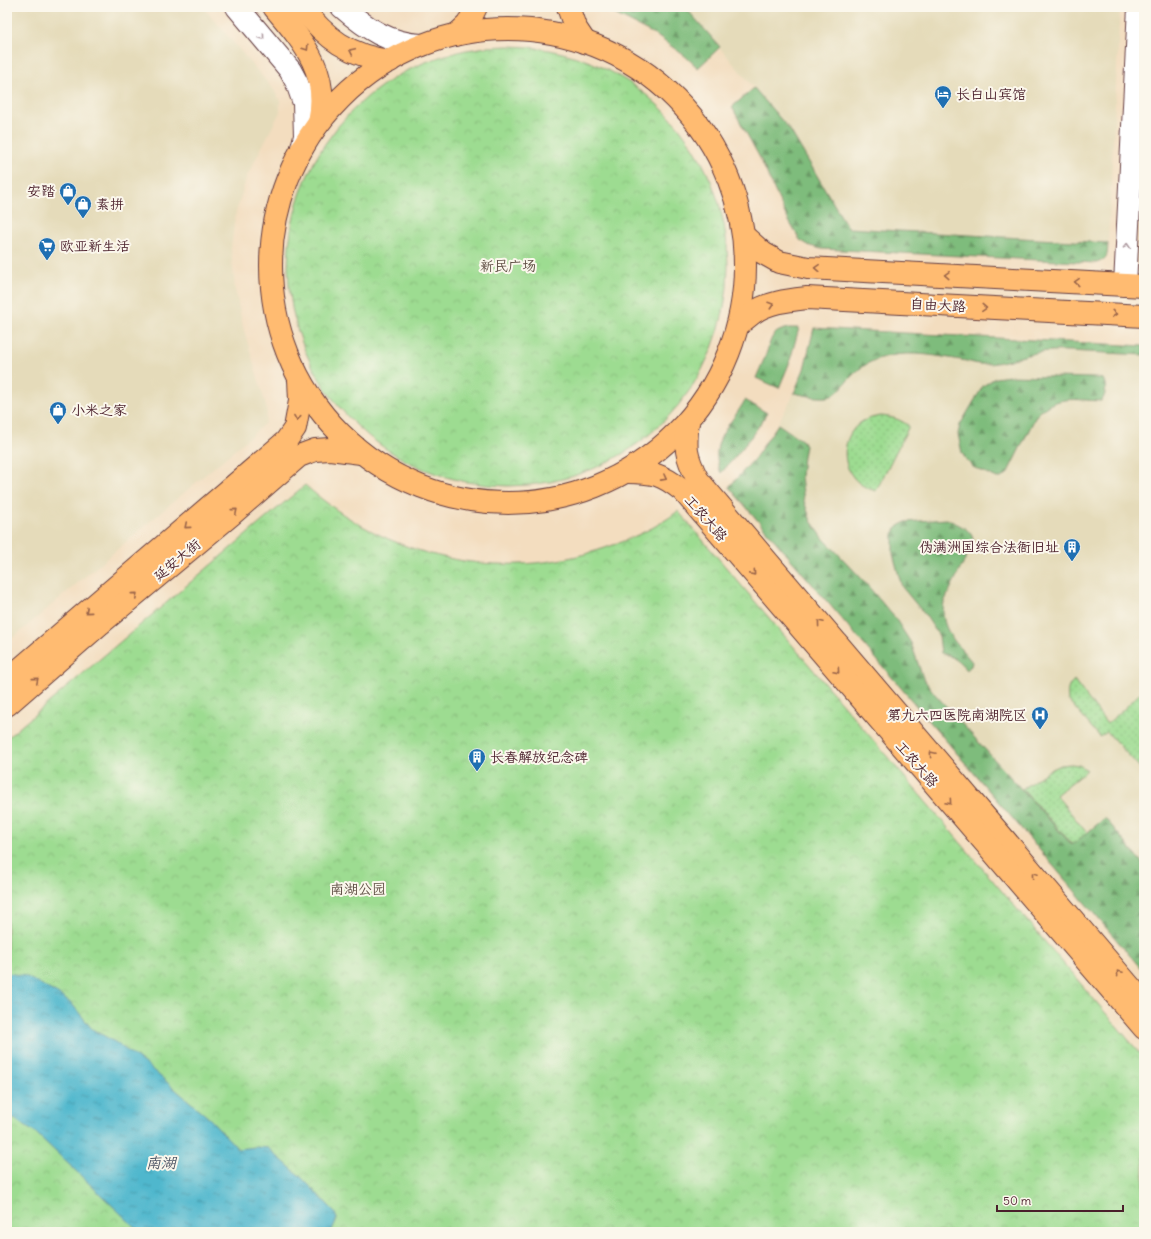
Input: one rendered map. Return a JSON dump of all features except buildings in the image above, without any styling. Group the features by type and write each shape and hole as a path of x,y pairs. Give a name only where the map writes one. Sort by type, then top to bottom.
{"main road":[{"path":"274,7 298,36 310,54 318,75 321,92 322,111 319,122"},
{"path":"301,7 314,23 331,38 348,49 364,56 390,61"},
{"path":"456,35 468,24 476,7"},
{"path":"568,7 575,27 585,42"},
{"path":"490,30 541,32 585,42 616,55 638,68 660,84 696,121 711,143 733,190 744,236 746,267 745,287 738,325 723,368 710,391 688,421 660,448 640,464 626,472 595,487 571,495 521,503 496,503 446,495 421,487 398,477 361,453 337,431 321,412 299,379 284,345 276,321 272,296 270,270 271,246 281,194 290,170 319,122 350,88 390,61 422,46 456,35 490,30"},
{"path":"744,236 763,253 779,262 808,268 1134,285"},
{"name":"自由大路","path":"738,325 754,312 769,305 788,300 807,298 1144,316"},
{"name":"延安大街","path":"7,680 286,441 296,428 300,401 299,379"},
{"name":"工农大路","path":"688,421 686,454 698,480 1144,1003"},
{"name":"延安大街","path":"7,705 94,629 299,456 315,450 330,448 361,453"},
{"name":"工农大路","path":"626,472 645,472 660,476 683,491 1144,1028"}],"street":[{"path":"237,7 290,70 297,83 304,103 305,136 302,148"},
{"path":"342,7 358,22 378,34 409,45 422,46"},
{"path":"1134,285 1139,7"}],"shaded area":[{"path":"7,7 203,7 274,90 280,101 280,112 247,176 235,216 231,249 235,289 243,327 266,405 267,414 265,423 7,643"},
{"name":"长白山宾馆","path":"685,7 1120,7 1108,243 848,228 790,130"},
{"name":"第九六四医院南湖院区","path":"814,328 1144,346 1144,972 729,487 755,458 774,430 791,400 804,369"}],"green space":[{"path":"601,7 685,7 720,47 698,68 685,56 654,34"},
{"name":"新民广场","path":"508,46 551,50 592,62 630,83 664,110 691,144 712,182 724,223 728,266 724,309 712,350 691,388 664,422 630,449 592,470 551,482 508,486 465,482 424,470 386,449 352,422 325,388 304,350 292,309 288,266 292,223 304,182 325,144 352,110 386,83 424,62 465,50"},
{"path":"754,88 790,130 848,228 1108,243 1107,256 1097,263 822,249 810,246 800,240 786,216 760,158 732,107"},
{"path":"799,328 789,364 779,388 756,378 772,337 779,331"},
{"path":"814,328 1144,346 1144,355 1052,351 1034,353 999,363 982,364 964,360 916,354 898,355 884,357 869,363 856,372 841,389 834,394 827,397 819,397 794,393 804,369"},
{"path":"1010,376 1103,379 1105,391 1104,397 1101,401 1058,401 1043,409 1036,416 1007,474 1001,478 997,478 973,467 967,461 962,453 958,434 960,425 983,386 995,378"},
{"path":"745,400 767,413 746,444 721,473 717,462 719,443 722,434"},
{"path":"881,416 896,419 909,426 876,491 863,486 853,476 848,468 845,451 850,434 856,427 865,420"},
{"path":"778,424 803,441 805,446 801,477 804,501 811,521 824,539 862,579 895,618 911,643 923,678 934,693 1072,845 1105,818 1144,865 1144,972 729,487 755,458"},
{"name":"南湖公园","path":"305,485 337,510 372,531 408,547 446,558 485,563 525,564 565,559 605,548 634,537 652,528 678,511 1144,1058 1144,1232 7,1232 7,738"},
{"path":"947,519 964,528 973,538 973,543 944,602 943,612 946,628 950,635 972,662 971,666 967,670 956,659 941,653 939,636 926,616 902,587 893,554 893,534 898,526 906,522"},
{"path":"1074,680 1107,724 1144,689 1144,772 1107,732 1100,737 1068,700 1068,689"},
{"path":"1061,765 1079,765 1087,770 1056,795 1087,833 1073,845 1022,789 1048,771"}],"water":[{"name":"南湖","path":"7,973 25,976 56,993 72,1004 92,1029 115,1042 148,1066 210,1119 238,1149 256,1147 268,1148 301,1177 334,1211 337,1219 331,1232 140,1232 37,1134 7,1114"}],"place":[{"name":"长白山宾馆","path":"943,109"},
{"name":"安踏","path":"68,206"},
{"name":"素拼","path":"83,219"},
{"name":"欧亚新生活","path":"47,261"},
{"name":"小米之家","path":"58,425"},
{"name":"伪满洲国综合法衙旧址","path":"1072,562"},
{"name":"第九六四医院南湖院区","path":"1040,730"},
{"name":"长春解放纪念碑","path":"477,772"}]}
